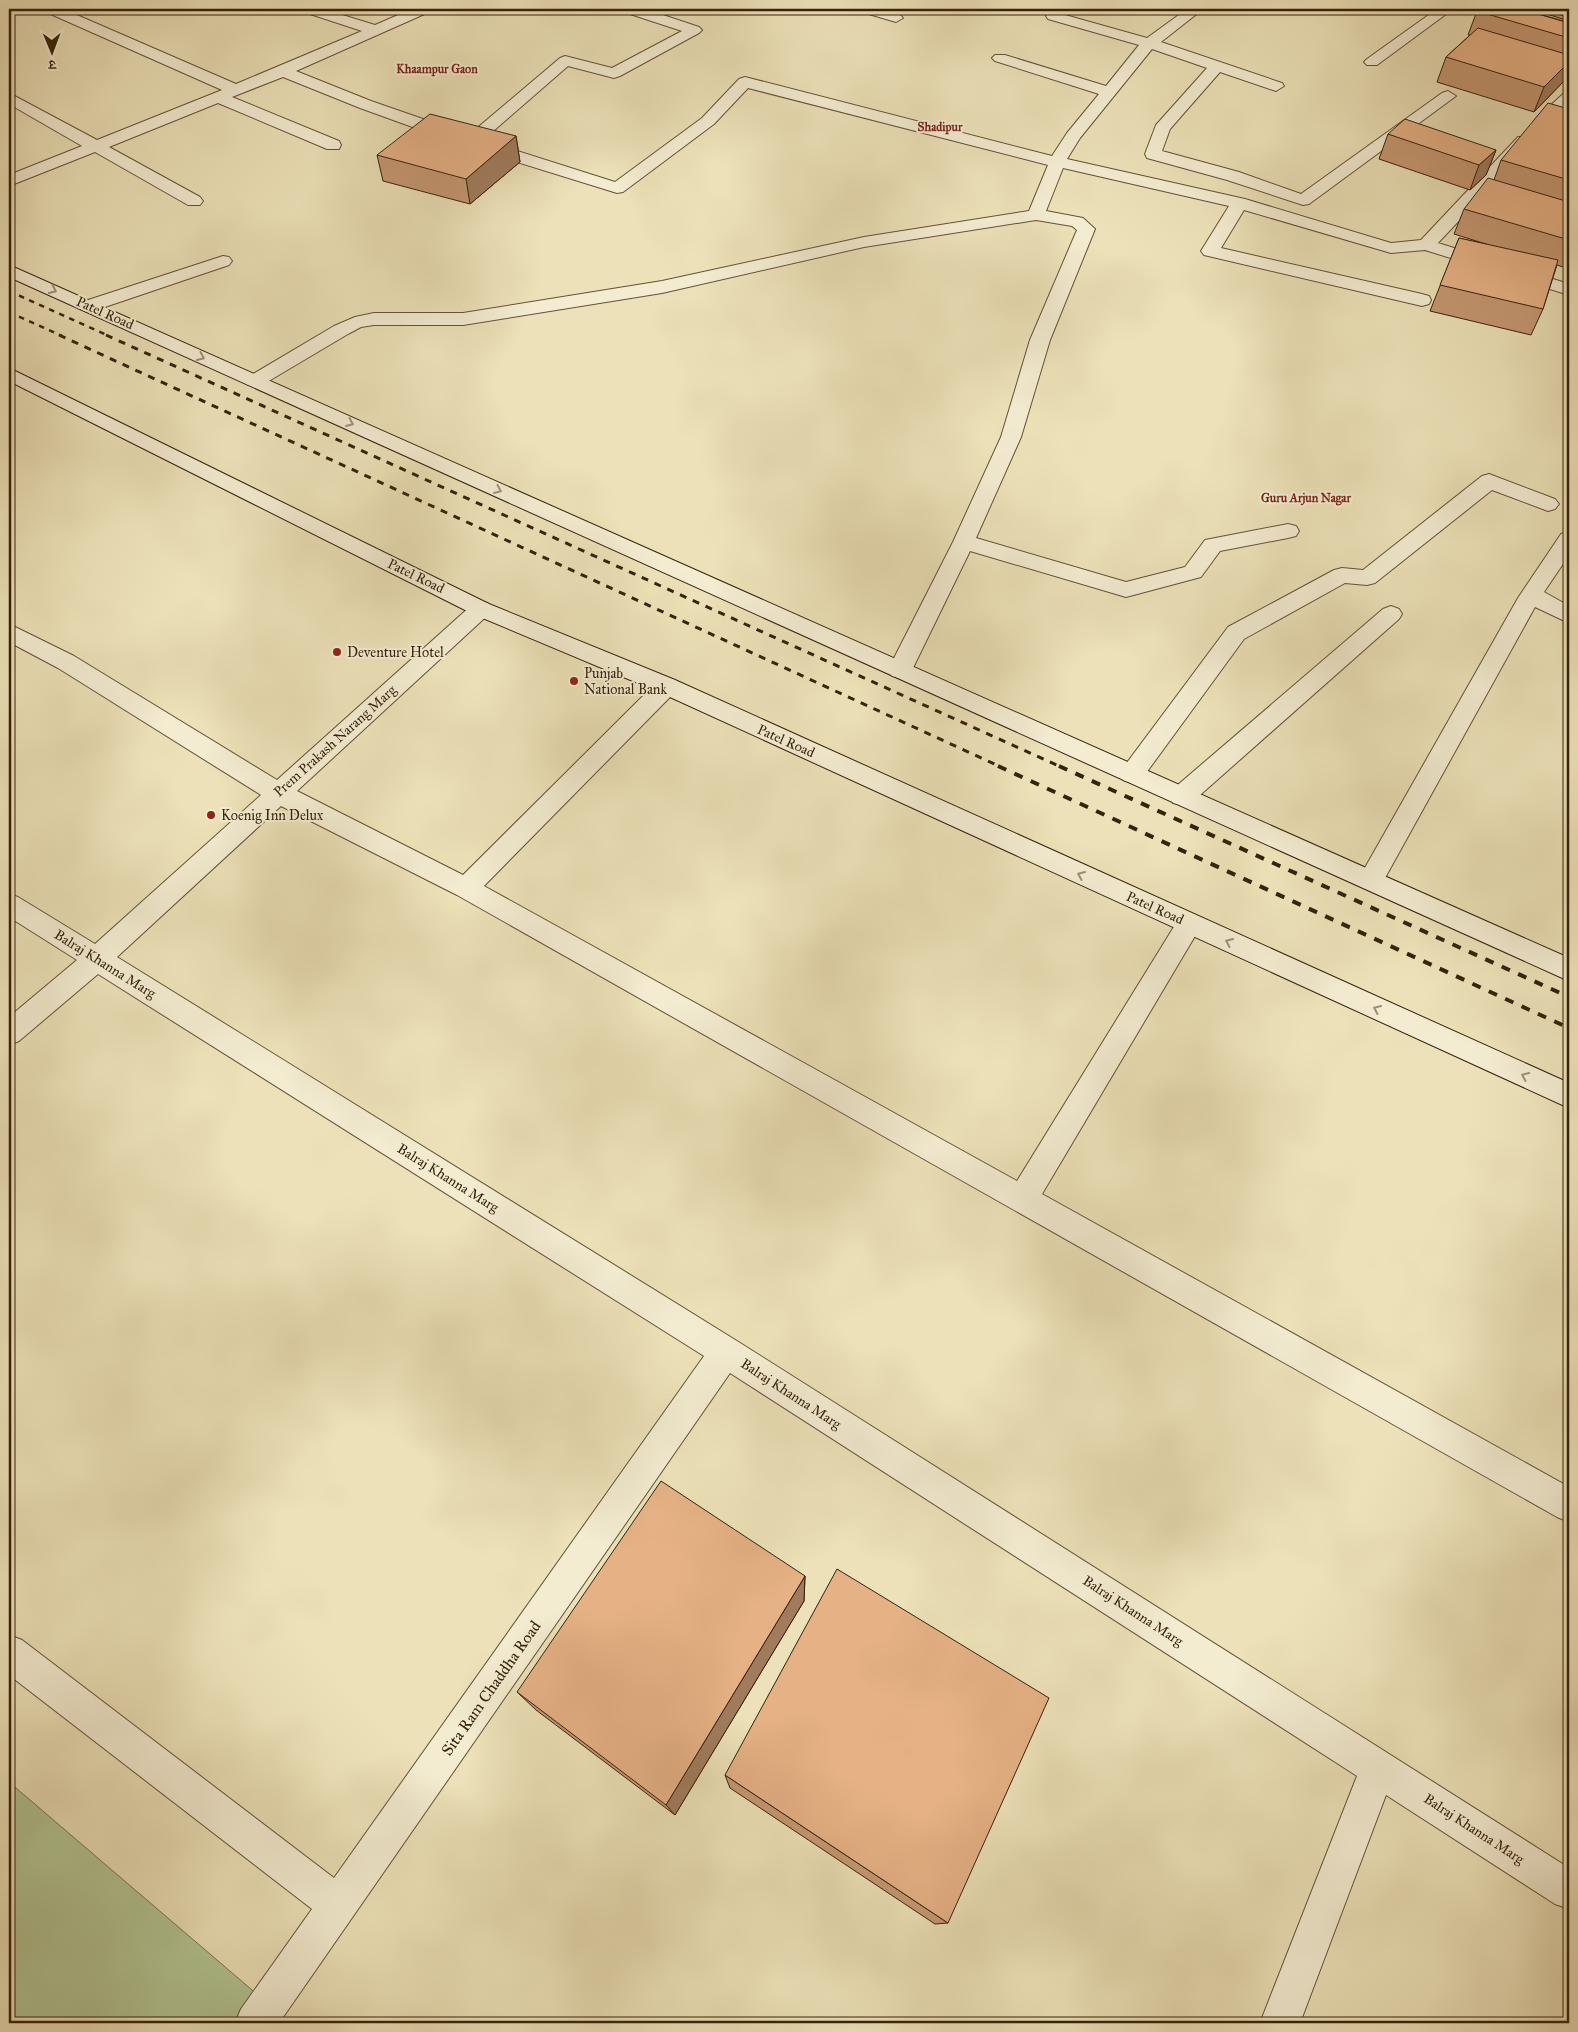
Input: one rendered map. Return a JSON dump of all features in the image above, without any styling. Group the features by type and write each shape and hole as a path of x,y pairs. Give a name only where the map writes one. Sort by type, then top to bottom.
{"street":[{"path":"51,9 236,90"},
{"path":"309,9 376,30"},
{"path":"11,178 283,71 420,9"},
{"path":"472,142 565,61 614,73 694,30 659,17 629,9"},
{"path":"867,9 896,18"},
{"path":"1036,215 1057,162 1073,136 1149,43 1196,9"},
{"path":"1372,62 1446,9"},
{"path":"1053,16 1149,43 1276,86"},
{"path":"1000,58 1109,92"},
{"path":"1217,66 1162,128 1153,154 1233,176 1303,200 1448,96"},
{"path":"283,71 352,101 616,188 708,121 745,82 1057,162 1239,203 1391,248 1426,245 1569,290"},
{"path":"217,97 334,144"},
{"path":"1426,245 1542,122 1569,97"},
{"path":"9,98 194,201"},
{"path":"1542,122 1569,129"},
{"path":"1472,196 1490,201"},
{"path":"1239,203 1210,251 1422,300"},
{"path":"255,380 355,323 374,319 464,319 662,287 864,242 1036,215 1077,222 1086,229 1040,340 1011,437 964,542 900,670"},
{"path":"89,306 223,261"},
{"name":"Patel Road","path":"9,270 1569,970"},
{"name":"Patel Road","path":"9,374 481,608 667,686 1569,1096"},
{"path":"1132,774 1236,633 1342,574 1367,578 1489,480 1548,504"},
{"path":"964,542 1126,590 1193,572 1213,545 1288,531"},
{"path":"1371,880 1531,595 1569,538"},
{"path":"1531,595 1569,615"},
{"name":"Prem Prakash Narang Marg","path":"9,1032 97,959 481,608"},
{"path":"1182,796 1391,614"},
{"path":"9,632 66,662 278,793 466,888 1569,1505"},
{"path":"466,888 667,686"},
{"name":"Balraj Khanna Marg","path":"9,904 726,1352 1569,1890"},
{"path":"1022,1200 1189,924"},
{"name":"Sita Ram Chaddha Road","path":"255,2023 726,1352"},
{"path":"9,1653 338,1905"},
{"path":"1280,2023 1378,1768"}],"green space":[{"path":"9,1782 259,1996 241,2023 9,2023"}],"building":[{"path":"1479,9 1521,9 1569,23 1569,38 1477,11"},
{"path":"1521,9 1531,9 1569,21 1567,22"},
{"path":"1539,9 1569,9 1569,17"},
{"path":"1478,28 1569,55 1569,62 1544,87 1446,57"},
{"path":"1548,103 1569,109 1569,180 1501,160"},
{"path":"430,114 516,136 466,179 377,155"},
{"path":"1405,119 1496,150 1479,165 1388,134"},
{"path":"1488,178 1569,202 1569,240 1464,209"},
{"path":"1459,238 1558,260 1543,309 1440,285"},
{"path":"661,1481 805,1576 666,1805 517,1692"},
{"path":"837,1569 1049,1698 948,1923 725,1775"}],"railway":[{"path":"9,291 109,336"},
{"path":"9,312 62,336"},
{"path":"59,335 1001,767"},
{"path":"106,335 1061,767"},
{"path":"998,766 1569,1028"},
{"path":"1059,766 1569,997"}],"place":[{"name":"Deventure Hotel","path":"337,652"},
{"name":"Punjab National Bank","path":"574,681"},
{"name":"Koenig Inn Delux","path":"211,815"}],"district":[{"name":"Khaampur Gaon","path":"437,69"},
{"name":"Shadipur","path":"940,127"},
{"name":"Guru Arjun Nagar","path":"1306,498"}]}
